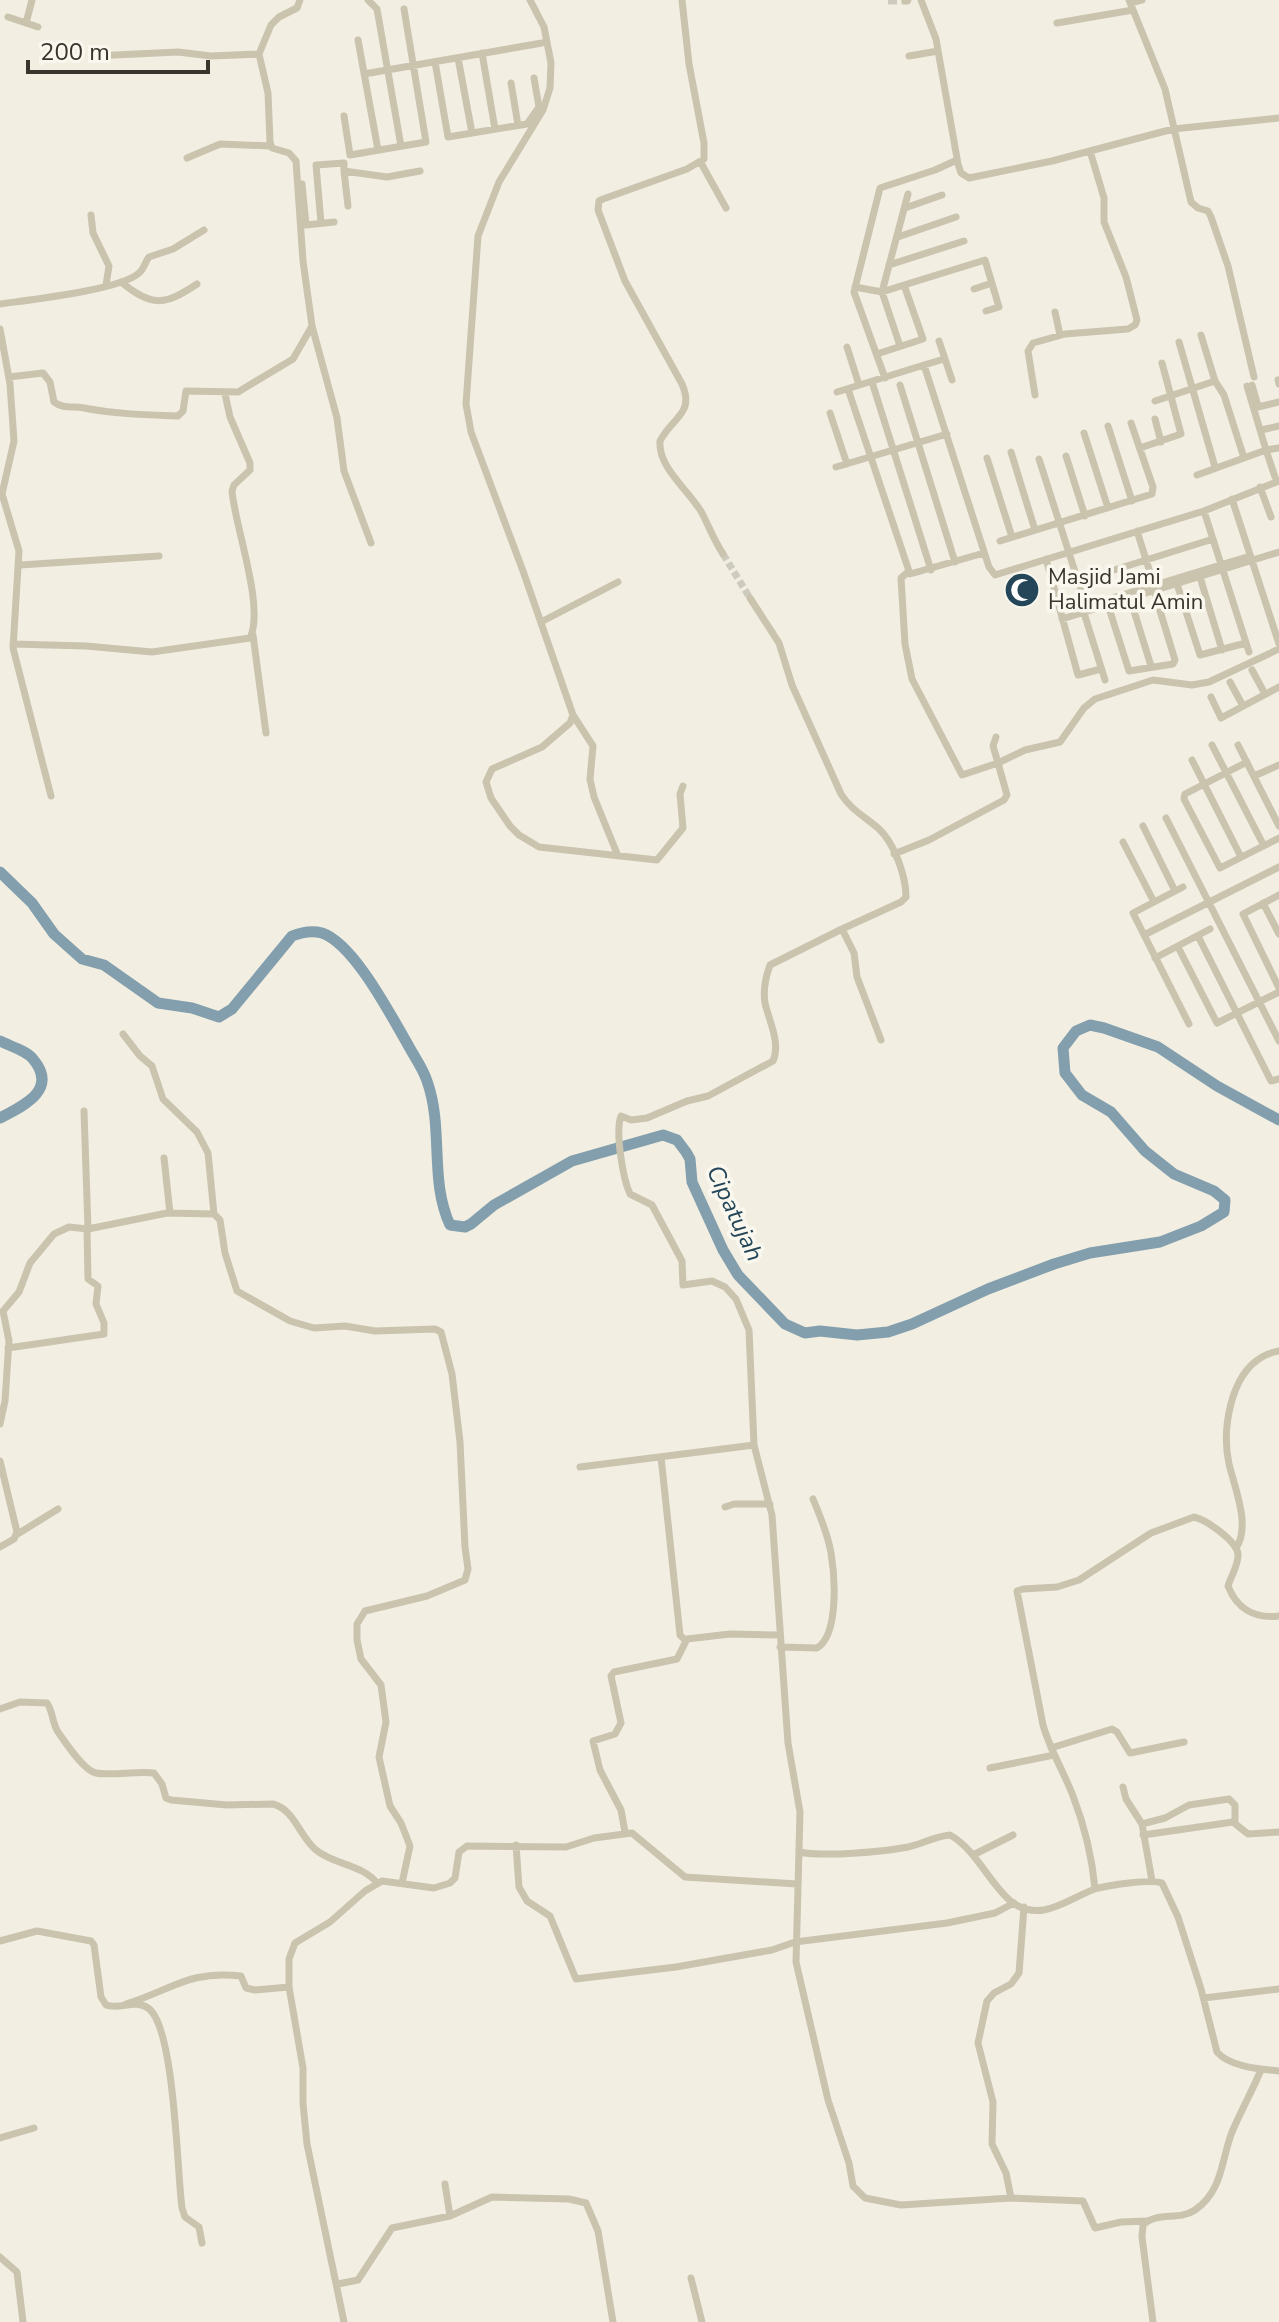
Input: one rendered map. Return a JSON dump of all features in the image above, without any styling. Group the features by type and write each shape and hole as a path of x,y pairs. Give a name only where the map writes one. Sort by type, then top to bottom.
{"street":[{"path":"26,23 32,0"},
{"path":"270,146 268,93 259,54 271,25 297,8 300,0"},
{"path":"368,0 377,9 401,146"},
{"path":"530,0 544,27 551,63 550,88 543,110 499,182 478,236 466,404 471,432 573,715 593,746 590,779 594,797 618,856"},
{"path":"682,0 705,152 701,163 726,208"},
{"path":"921,0 932,24 959,169 969,178 1173,129 1279,118"},
{"path":"1057,23 1142,0"},
{"path":"924,365 984,553 995,575 1204,511 1277,479 1261,430 1223,251 1210,214 1191,202 1165,89 1130,4"},
{"path":"350,155 426,142 404,9"},
{"path":"8,17 38,27"},
{"path":"358,40 378,150"},
{"path":"364,74 542,43"},
{"path":"909,56 938,51"},
{"path":"94,56 154,52 211,56 259,54"},
{"path":"482,53 495,129"},
{"path":"458,58 472,133"},
{"path":"435,62 448,137 527,124 539,107 534,78"},
{"path":"511,83 518,125"},
{"path":"344,116 350,155 344,167 348,206"},
{"path":"187,158 220,144 270,146 289,153 296,161 303,261 312,326 337,418 344,471 371,543"},
{"path":"1035,395 1029,346 1060,335 1128,329 1137,320 1126,277 1104,222 1104,198 1090,151"},
{"path":"885,378 854,292 880,188 957,160"},
{"path":"701,163 603,199 599,201 598,210 625,281 688,398 685,409 660,441 660,454 699,508 708,531 723,554"},
{"path":"321,223 316,165 344,167 387,177 420,171"},
{"path":"300,167 306,225 334,222"},
{"path":"935,170 959,169"},
{"path":"900,346 882,292 908,194"},
{"path":"905,208 942,195"},
{"path":"91,215 93,233 109,266 106,285"},
{"path":"898,237 956,217"},
{"path":"0,304 121,282 140,272 149,257 173,249 204,230"},
{"path":"889,265 964,241"},
{"path":"855,287 882,292 985,260 999,307 986,311"},
{"path":"121,282 140,297 160,302 174,298 197,284"},
{"path":"974,289 992,283"},
{"path":"877,354 923,339 904,285"},
{"path":"1055,312 1060,335"},
{"path":"0,384 43,373 50,382 56,404 100,413 178,416 183,414 186,391 238,392 293,359 312,326"},
{"path":"0,329 9,380 14,446 1,489 17,540 20,565 13,644 51,796"},
{"path":"1201,335 1244,458"},
{"path":"939,341 952,380"},
{"path":"1179,342 1215,467"},
{"path":"847,347 859,385"},
{"path":"837,392 944,359"},
{"path":"1140,448 1181,434 1162,363"},
{"path":"1155,401 1215,381"},
{"path":"872,382 931,570"},
{"path":"900,385 955,562"},
{"path":"848,389 908,572 911,575 984,553"},
{"path":"225,394 230,417 250,463 250,470 232,491 247,559 266,733"},
{"path":"1256,408 1279,402"},
{"path":"830,413 847,464"},
{"path":"1155,419 1161,442"},
{"path":"1000,541 1151,495 1154,491 1131,423"},
{"path":"1108,426 1132,501"},
{"path":"1261,430 1279,426"},
{"path":"1084,433 1108,508"},
{"path":"836,467 947,434"},
{"path":"1197,475 1279,448"},
{"path":"1011,452 1035,530"},
{"path":"1066,456 1085,516"},
{"path":"987,458 1012,537"},
{"path":"1039,459 1086,606 1279,552"},
{"path":"1260,487 1271,517"},
{"path":"908,572 901,578 905,644 912,679 962,775 1025,750 1060,742 1084,708 1095,699 1153,680 1202,684 1220,679 1278,641 1232,499"},
{"path":"1204,511 1249,652"},
{"path":"1108,605 1128,671 1175,662 1137,531"},
{"path":"1079,581 1213,539"},
{"path":"20,565 159,556"},
{"path":"1046,559 1078,675 1101,669"},
{"path":"1061,616 1084,613 1154,588 1200,577 1222,567"},
{"path":"1200,577 1222,650"},
{"path":"541,622 618,582"},
{"path":"1177,584 1198,653 1203,656 1246,643"},
{"path":"750,598 779,643 792,685 841,794 856,812 881,830 894,854 906,891 904,899 770,965 765,1002 776,1050 773,1061 719,1092 687,1101 647,1118 631,1120 621,1116 619,1125 624,1175 630,1194 651,1204 684,1268 683,1285 710,1281 720,1284 734,1295 744,1314 751,1346 750,1402 754,1445 770,1504 788,1743 799,1802 795,1942 799,1978 853,2186 870,2199 901,2205 1011,2198 1082,2201 1095,2228 1185,2215 1199,2207 1212,2193 1222,2171 1232,2133 1261,2070"},
{"path":"1130,598 1151,666"},
{"path":"1084,613 1105,680"},
{"path":"13,644 152,652 246,640 253,635"},
{"path":"1252,670 1265,694"},
{"path":"1230,682 1243,706"},
{"path":"1211,697 1221,718 1279,687"},
{"path":"573,715 570,723 542,747 492,769 487,778 487,788 519,835 539,847 661,858 685,823 680,794 683,786"},
{"path":"894,854 938,836 1004,800 1007,795 993,746 996,737"},
{"path":"1212,745 1264,846"},
{"path":"1238,745 1279,826"},
{"path":"1192,760 1241,857"},
{"path":"1247,762 1185,794 1184,798 1220,868 1279,838"},
{"path":"1254,776 1278,768"},
{"path":"1166,818 1279,1041"},
{"path":"1143,826 1179,889 1133,913 1189,1024"},
{"path":"1123,842 1154,902"},
{"path":"1144,935 1279,867"},
{"path":"1234,919 1279,895"},
{"path":"1263,903 1279,934"},
{"path":"1178,947 1216,1022 1239,1013 1279,990 1243,914"},
{"path":"842,929 854,953 857,977 881,1040"},
{"path":"1155,958 1210,929"},
{"path":"1198,936 1271,1081 1279,1079"},
{"path":"123,1034 152,1066 163,1099 197,1132 208,1153 214,1214 220,1220 233,1282 242,1295 290,1321 309,1327 345,1326 368,1331 435,1329 444,1337 460,1442 468,1569 465,1580 427,1596 365,1611 357,1624 361,1659 381,1685 386,1722 379,1757 390,1806 410,1846 402,1883"},
{"path":"8,1348 104,1334 104,1323 96,1304 98,1286 88,1279 84,1111"},
{"path":"164,1158 170,1213"},
{"path":"0,1424 5,1401 9,1337 2,1308 19,1292 30,1263 54,1234 69,1227 87,1229 170,1213 214,1214"},
{"path":"1236,1548 1242,1538 1239,1505 1228,1454 1227,1430 1232,1404 1239,1385 1254,1363 1279,1351"},
{"path":"580,1467 754,1445"},
{"path":"661,1457 680,1635 685,1640"},
{"path":"0,1461 16,1535"},
{"path":"780,1647 817,1648 827,1639 833,1624 831,1552 813,1499"},
{"path":"725,1507 770,1504"},
{"path":"0,1547 58,1509"},
{"path":"1095,1889 1089,1842 1072,1794 1052,1752 1034,1686 1016,1594 1018,1590 1057,1587 1079,1580 1151,1533 1194,1517 1209,1522 1236,1548 1238,1559 1228,1586 1232,1594 1253,1615 1279,1616"},
{"path":"685,1640 730,1634 779,1635"},
{"path":"625,1832 621,1810 600,1770 593,1741 615,1734 621,1723 611,1676 622,1670 678,1659 685,1640"},
{"path":"0,1709 20,1702 47,1703 57,1731 88,1769 94,1773 154,1773 162,1784 166,1798 171,1800 281,1806 289,1812 302,1835 315,1849 329,1859 367,1873 377,1883"},
{"path":"990,1768 1052,1752 1112,1729 1130,1753 1184,1742"},
{"path":"1123,1787 1126,1799 1142,1824 1152,1881"},
{"path":"1142,1824 1165,1818 1189,1805 1229,1799 1235,1805 1235,1822 1248,1834 1279,1832"},
{"path":"1143,1835 1235,1822"},
{"path":"344,2322 307,2144 303,2068 289,1987 289,1959 295,1943 330,1922 377,1883 385,1880 434,1888 446,1885 455,1878 459,1852 467,1846 566,1847 625,1832 637,1835 685,1877 797,1884"},
{"path":"799,1852 820,1855 875,1851 912,1846 948,1834 957,1838 1014,1903 1037,1910 1051,1909 1095,1889 1152,1881 1162,1883 1204,1998 1213,2043 1219,2055 1261,2070 1279,2071"},
{"path":"973,1855 1013,1835"},
{"path":"516,1845 519,1887 527,1901 550,1916 576,1979 697,1964 772,1950 795,1942 947,1923 995,1913 1014,1903"},
{"path":"1011,2198 1006,2173 992,2144 993,2102 978,2043 987,2001 994,1993 1011,1984 1019,1973 1024,1907"},
{"path":"0,1941 37,1931 91,1941 105,2004 114,2007 144,1999 173,1984 220,1974 241,1976 246,1988 255,1990 289,1987"},
{"path":"1204,1998 1279,1989"},
{"path":"126,2004 147,2007 158,2026 176,2119 182,2208 185,2217 199,2227 202,2243"},
{"path":"0,2138 34,2128"},
{"path":"445,2184 450,2216"},
{"path":"338,2284 359,2279 390,2229 450,2216 494,2197 569,2199 586,2203 598,2231 613,2322"},
{"path":"1147,2221 1142,2227 1142,2237 1153,2322"},
{"path":"0,2257 17,2272 23,2322"},
{"path":"691,2278 702,2322"}],"waterway":[{"name":"Cipatujah","path":"0,872 32,903 54,934 82,959 104,965 158,1003 192,1008 219,1017 232,1009 292,936 322,933 346,951 370,981 425,1076 435,1117 440,1190 450,1225 465,1227 471,1224 494,1205 572,1161 663,1135 677,1140 690,1159 692,1182 738,1275 785,1324 805,1333 820,1331 857,1335 888,1332 1054,1264 1090,1253 1160,1242 1201,1226 1224,1212 1225,1200 1214,1191 1174,1174 1145,1151 1111,1112 1082,1095 1065,1073 1063,1048 1076,1031 1090,1025 1158,1047 1217,1086 1279,1120"},
{"name":"Cipatujah","path":"0,1041 30,1056 40,1070 42,1080 35,1096 0,1118"}],"tunnel":[{"path":"888,0 906,0"},
{"path":"723,554 750,598"}],"place":[{"name":"Masjid Jami Halimatul Amin","path":"1022,590"}]}
